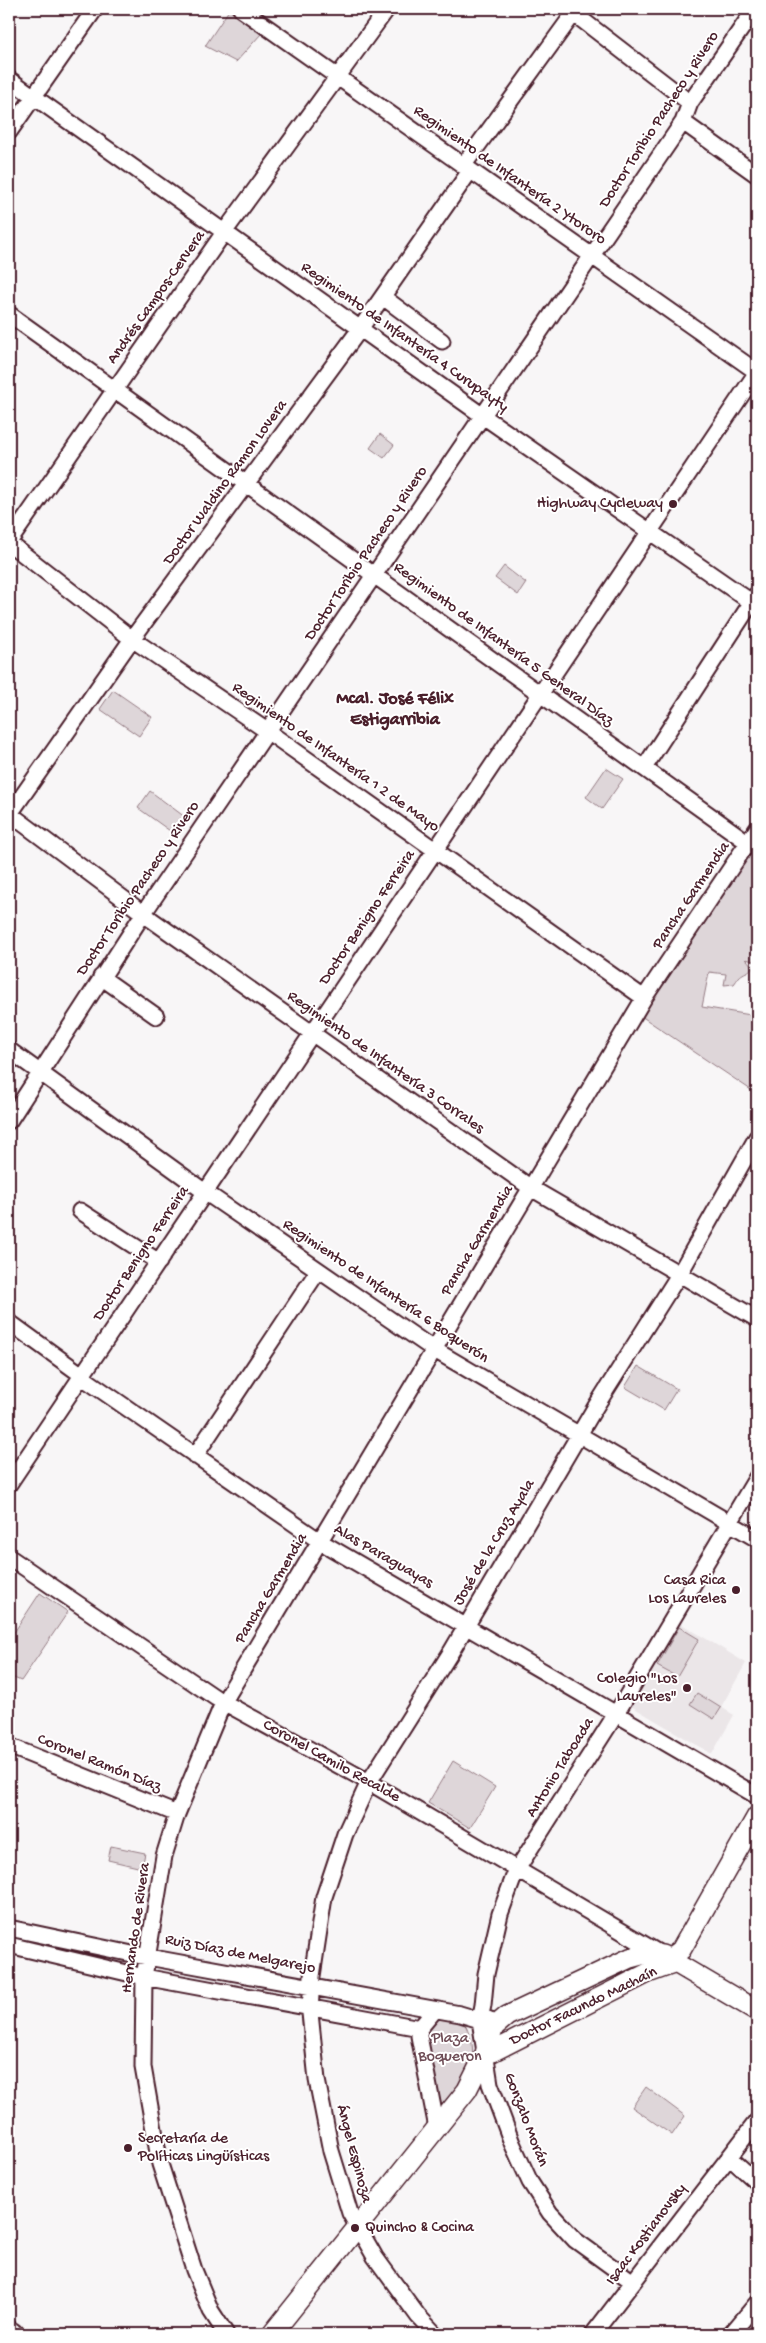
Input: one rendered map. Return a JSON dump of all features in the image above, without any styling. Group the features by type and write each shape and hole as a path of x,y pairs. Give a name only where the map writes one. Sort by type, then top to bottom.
{"main road":[{"name":"Doctor Facundo Machaín","path":"484,2056 648,1973 681,1950 757,1816"},
{"name":"Doctor Facundo Machaín","path":"272,2334 467,2090 484,2056 494,2027 507,2016 630,1958 645,1954 669,1959"},
{"name":"Coronel Camilo Recalde","path":"669,1959 757,2012"}],"street":[{"path":"9,132 95,9"},
{"name":"Regimiento de Infantería 2 Ytororo","path":"241,9 757,372"},
{"name":"Andrés Campos-Cervera","path":"9,542 225,231 387,9"},
{"name":"Doctor Toribio Pacheco y Rivero","path":"9,1121 143,914 683,122 690,103 755,9"},
{"path":"573,10 690,103"},
{"name":"Doctor Waldino Ramon Lovera","path":"9,814 132,639 360,329 573,10"},
{"name":"Regimiento de Infantería 4 Curupayty","path":"9,79 483,416 650,532 756,601"},
{"path":"683,122 757,174"},
{"path":"383,296 442,341"},
{"name":"Regimiento de Infantería 5 General Díaz","path":"9,314 753,846"},
{"name":"Doctor Benigno Ferreira","path":"9,1484 757,372"},
{"name":"Regimiento de Infantería 1 2 de Mayo","path":"9,542 132,639 267,731 644,998"},
{"path":"644,768 756,601"},
{"name":"Regimiento de Infantería 3 Corrales","path":"9,814 143,914 531,1188 757,1319"},
{"name":"Pancha Garmendia","path":"223,1703 321,1542 433,1349 644,998 753,846 757,829"},
{"path":"101,977 156,1016"},
{"name":"Regimiento de Infantería 6 Boquerón","path":"9,1050 205,1192 433,1349 757,1539"},
{"name":"José de la Cruz Ayala","path":"311,1986 324,1897 345,1834 369,1782 467,1625 579,1436 680,1273 757,1136"},
{"path":"80,1211 159,1262"},
{"path":"195,1456 318,1270"},
{"name":"Alas Paraguayas","path":"9,1322 82,1374 85,1379 321,1542 467,1625 757,1796"},
{"name":"Antonio Taboada","path":"516,1871 616,1714 757,1476"},
{"name":"Coronel Camilo Recalde","path":"9,1557 223,1703 369,1782 516,1871 669,1959"},
{"name":"Hernando de Rivera","path":"223,1703 177,1814 164,1856 144,1976 143,2067 160,2164 194,2270 212,2311 226,2334"},
{"name":"Coronel Ramón Díaz","path":"9,1746 177,1814"},
{"name":"Gonzalo Morán","path":"516,1871 510,1883 491,1944 480,2020 484,2056 490,2084 512,2143 530,2182 550,2213 574,2240 633,2282"},
{"name":"Ruiz Díaz de Melgarejo","path":"9,1928 480,2020 507,2016"},
{"path":"9,1945 144,1976 420,2028"},
{"name":"Ángel Espinoza","path":"311,1986 310,2007 317,2080 331,2151 350,2213 374,2257 435,2334"},
{"path":"435,2010 420,2028 419,2036 437,2128"},
{"name":"Isaac Kostianovsky","path":"593,2334 757,2121"},
{"path":"729,2157 757,2182"},
{"path":"731,2334 757,2303"}],"shaded area":[{"name":"Colegio \"Los Laureles\"","path":"680,1623 746,1663 721,1707 734,1715 712,1754 631,1706"}],"green space":[{"path":"229,10 261,34 236,62 205,46"},
{"path":"380,434 394,445 384,458 370,448"},
{"path":"504,566 526,583 518,595 495,578"},
{"path":"113,690 152,717 139,736 100,709"},
{"path":"606,768 623,779 602,809 586,797"},
{"path":"150,791 189,820 177,836 138,808"},
{"path":"749,854 757,855 757,913 753,915 753,920 757,923 757,962 746,959 750,963 751,969 739,977 734,984 724,985 726,974 709,972 702,1007 757,1016 757,1094 641,1016"},
{"path":"638,1366 677,1389 664,1410 625,1387"},
{"path":"40,1593 68,1612 21,1681 9,1676 9,1640"},
{"path":"679,1627 699,1639 677,1677 657,1666"},
{"path":"697,1693 721,1708 714,1719 690,1704"},
{"path":"453,1761 495,1787 470,1828 428,1803"},
{"path":"111,1846 145,1853 142,1868 108,1860"},
{"name":"Plaza Boqueron","path":"438,2015 463,2022 472,2044 470,2064 466,2073 441,2106 438,2106 424,2034"},
{"path":"646,2087 685,2116 672,2135 632,2107"}],"place":[{"name":"Highway Cycleway","path":"673,504"},
{"name":"Casa Rica Los Laureles","path":"736,1590"},
{"name":"Colegio \"Los Laureles\"","path":"687,1688"},
{"name":"Secretaría de Políticas Lingüísticas","path":"128,2148"},
{"name":"Quincho & Cocina","path":"355,2228"}],"district":[{"name":"Mcal. José Félix Estigarribia","path":"395,710"}]}
